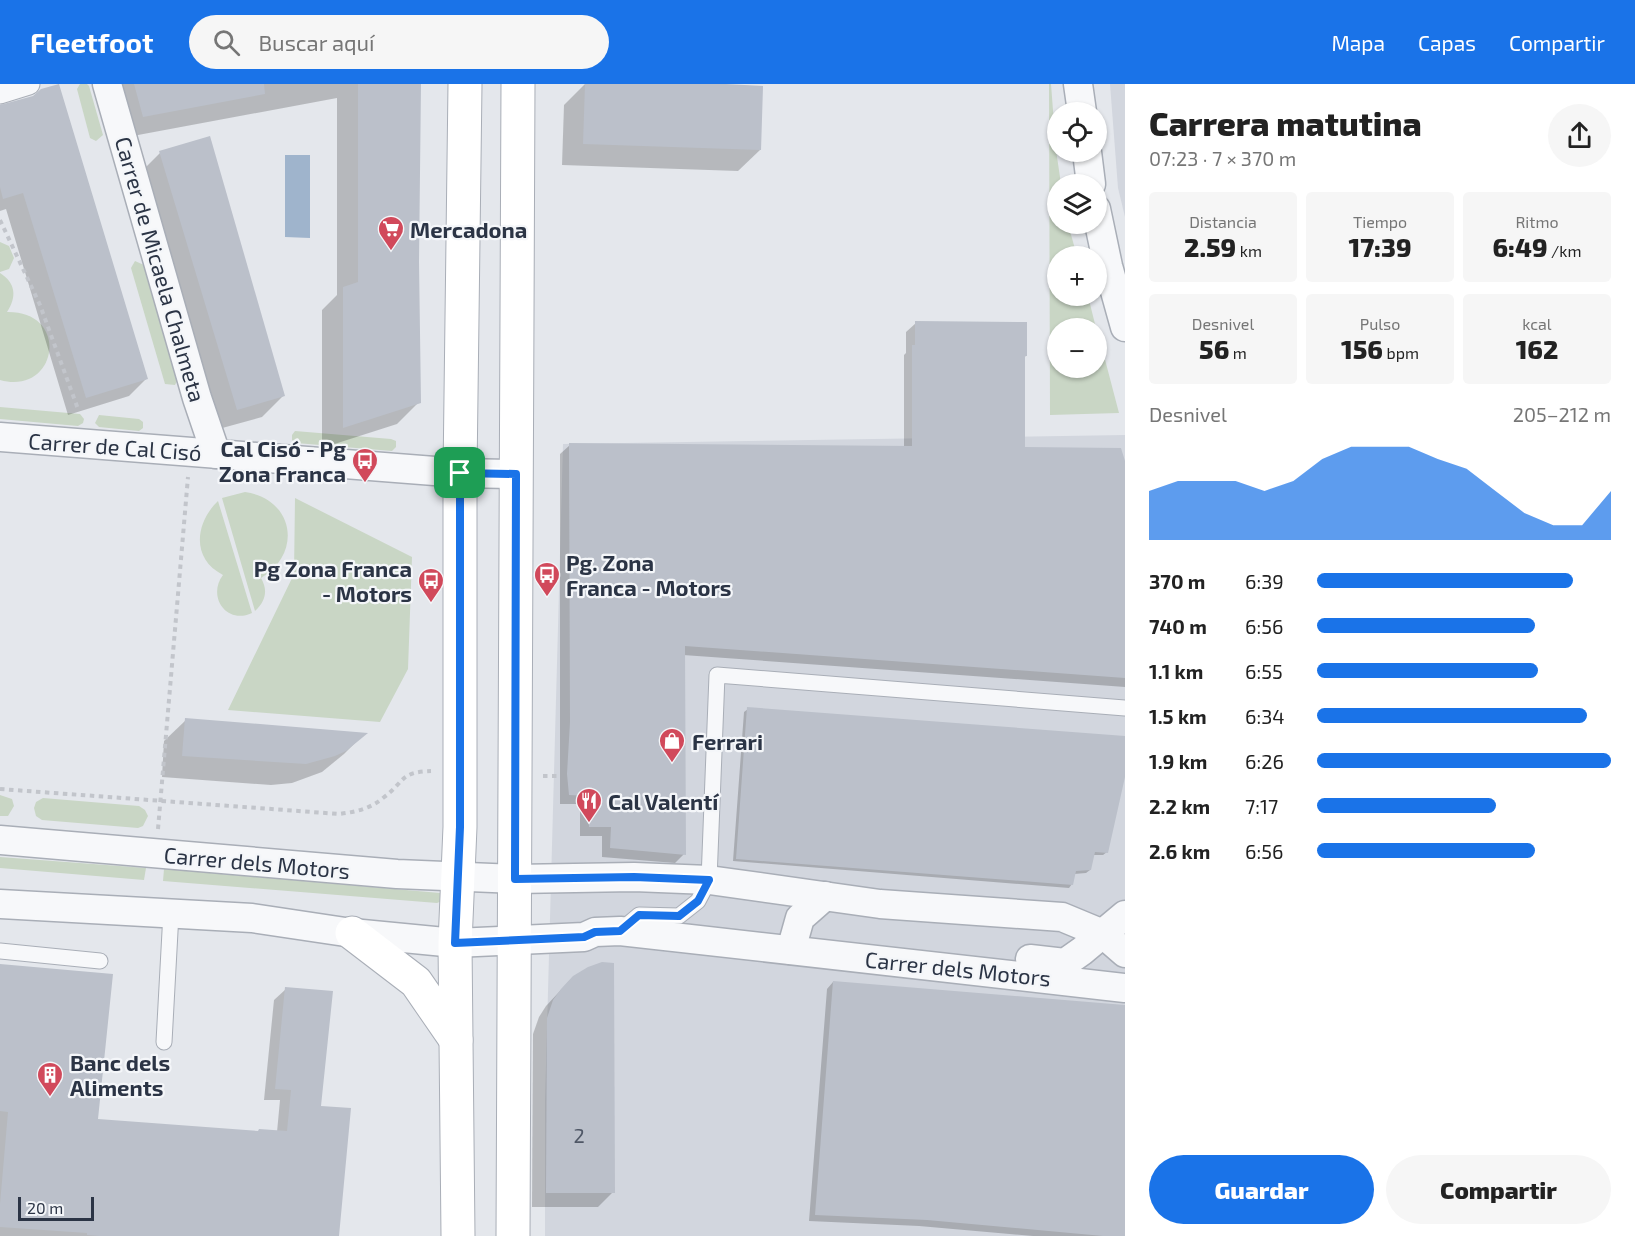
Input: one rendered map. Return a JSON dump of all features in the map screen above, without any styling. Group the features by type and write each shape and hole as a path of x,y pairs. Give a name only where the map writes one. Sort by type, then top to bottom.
{"main road":[{"path":"458,1236 455,943 459,877 460,473 465,84"},
{"path":"513,1236 518,84"},
{"path":"352,933 416,982 456,1040"}],"street":[{"path":"0,93 29,84"},
{"name":"Carrer de Micaela Chalmeta","path":"107,84 197,398 216,454"},
{"path":"1078,84 1081,102"},
{"path":"1101,234 1125,327"},
{"name":"Carrer de Cal Cisó","path":"0,437 460,473 516,474"},
{"name":"Carrer dels Motors","path":"0,840 386,873 515,879 634,877 709,880"},
{"path":"709,880 880,904 1062,917 1103,934 1125,953"},
{"path":"791,950 800,918 825,896"},
{"path":"0,904 252,918 352,933 455,943"},
{"path":"992,972 1006,957 1065,963 1125,915"},
{"name":"Carrer dels Motors","path":"455,943 584,937 607,932 791,950 1125,988"}],"lane":[{"path":"607,932 639,915 679,916 698,901 709,880 717,675 1125,708"},
{"path":"164,1041 171,913"},
{"path":"0,951 100,960"}],"path":[{"path":"0,220 40,305 78,409"},
{"name":"Carrer dels Motors","path":"158,833 188,473"},
{"path":"0,789 339,814 364,810 384,798 413,771 426,771"},
{"path":"541,776 561,776"}],"shaded area":[{"path":"1110,84 1125,84 1125,217 1118,188"},
{"path":"1125,435 1125,1236 545,1236 545,1101 563,444"}],"green space":[{"path":"80,84 89,86 103,135 96,141 90,138 77,89"},
{"path":"1049,84 1051,84 1052,102 1049,102"},
{"path":"1049,162 1058,162 1060,174 1049,174"},
{"path":"1049,234 1071,234 1074,246 1049,246"},
{"path":"0,242 9,246 14,258 9,269 0,272"},
{"path":"135,261 144,265 178,379 175,385 165,384 131,268"},
{"path":"0,273 9,281 13,291 7,312 27,315 41,324 48,337 49,352 45,365 35,376 20,382 0,380"},
{"path":"1050,306 1090,306 1094,318 1050,318"},
{"path":"1107,367 1119,413 1050,415 1050,378 1107,378"},
{"path":"0,407 80,414 84,419 83,423 78,426 0,419"},
{"path":"99,415 139,419 143,422 143,428 139,431 99,427 95,423"},
{"path":"295,431 391,439 396,441 396,447 392,451 296,443 292,440"},
{"path":"245,492 261,497 274,505 283,516 287,528 287,542 283,555 261,578 265,587 265,595 255,611 222,498"},
{"path":"295,498 412,557 408,669 380,722 228,710 294,574"},
{"path":"218,501 252,613 243,616 227,612 222,606 217,591 223,575 205,560 201,550 201,530 210,510"},
{"path":"0,795 12,799 14,806 8,816 0,816"},
{"path":"43,798 139,806 148,816 143,826 138,828 42,820 36,816 34,808 36,802"},
{"path":"0,857 146,868 144,880 0,868"},
{"path":"164,869 440,893 442,901 437,903 163,881"}],"water":[{"path":"285,155 310,155 310,238 285,237"}],"building":[{"path":"59,84 148,379 86,398 23,193 3,199 0,187 0,105 33,96 41,89"},
{"path":"134,84 264,84 265,94 143,117"},
{"path":"358,84 421,84 419,262 421,403 343,428 343,287 358,282"},
{"path":"585,84 763,86 761,150 583,144"},
{"path":"210,136 285,396 237,410 159,151"},
{"path":"915,321 1027,322 1025,447 1121,448 1125,461 1125,678 685,646 686,855 610,848 611,827 589,827 589,796 569,795 567,774 570,722 569,443 912,446 912,345 915,345"},
{"path":"747,707 1125,736 1125,777 1108,853 1095,852 1091,870 1076,871 1073,885 736,859"},
{"path":"185,718 368,733 346,751 306,764 182,756"},
{"path":"602,962 614,963 615,1193 546,1193 547,1018 553,1000 573,976"},
{"name":"Banc dels Aliments","path":"0,964 113,974 98,1119 258,1131 259,1129 287,1131 291,1090 275,1089 285,987 333,991 321,1106 351,1108 339,1236 99,1236 87,1235 87,1233 0,1227 8,1112 0,1111"},
{"path":"833,981 1125,1005 1125,1236 927,1220 815,1215"}],"place":[{"name":"Mercadona","path":"391,252"},
{"name":"Cal Cisó - Pg Zona Franca","path":"365,484"},
{"name":"Pg. Zona Franca - Motors","path":"547,598"},
{"name":"Pg Zona Franca - Motors","path":"431,604"},
{"name":"Ferrari","path":"672,764"},
{"name":"Cal Valentí","path":"589,824"},
{"name":"Banc dels Aliments","path":"50,1098"}],"route":[{"path":"460,473 516,474 515,879 634,877 709,880 698,901 679,916 639,915 620,931 595,932 584,937 455,943 460,827 460,473"}]}
